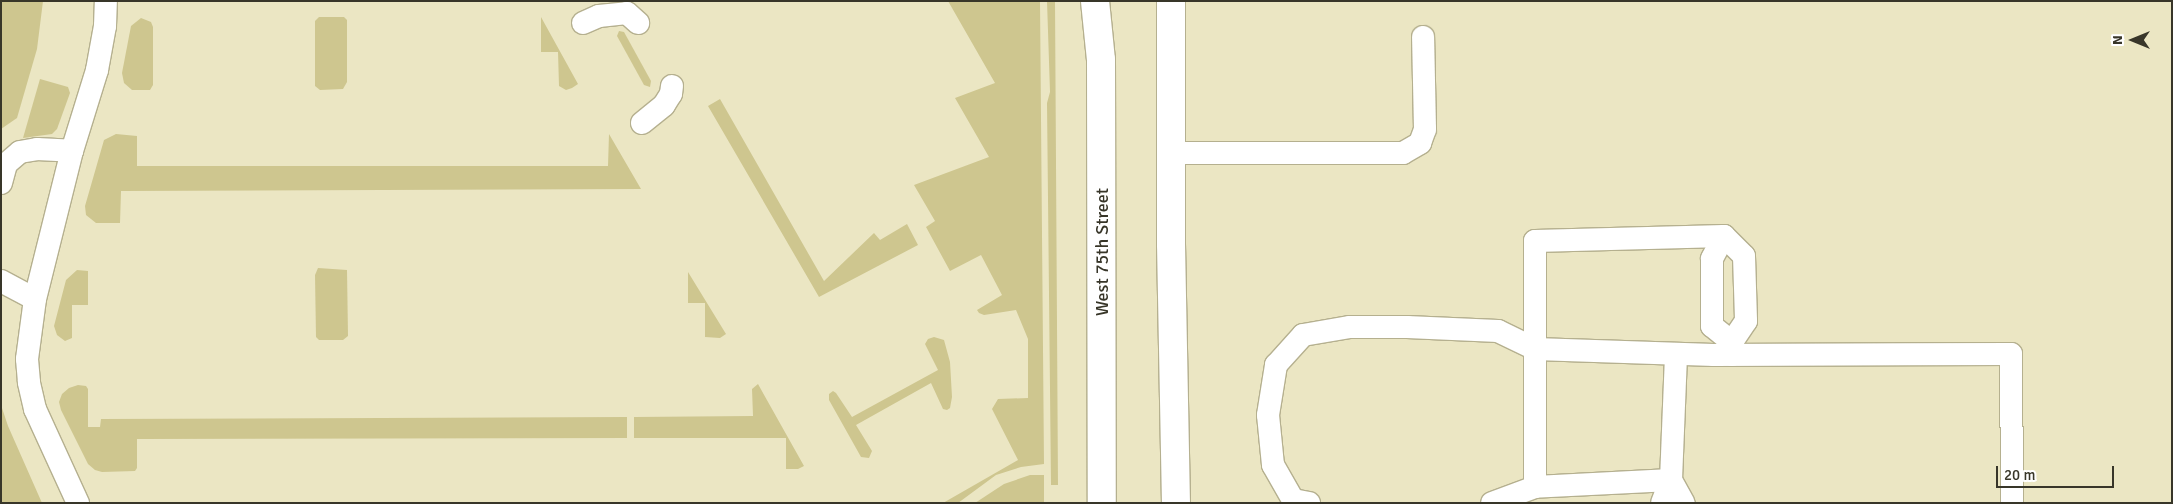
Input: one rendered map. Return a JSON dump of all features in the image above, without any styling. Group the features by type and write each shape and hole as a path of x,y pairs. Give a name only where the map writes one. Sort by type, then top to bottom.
{"main road":[{"name":"West 75th Street","path":"1095,1 1101,60 1102,503"},
{"path":"1171,1 1171,154 1176,503"}],"lane":[{"path":"78,503 34,409 29,382 29,330 72,151 97,70 105,26 106,1"},
{"path":"583,23 599,16 627,13 638,23"},
{"path":"1171,154 1403,153 1420,143 1425,130 1423,37"},
{"path":"642,123 664,105 672,86"},
{"path":"1,183 6,164 20,152 36,149 72,151"},
{"path":"1535,487 1535,241 1724,236 1744,256 1746,321 1732,348"},
{"path":"1724,236 1712,259 1712,326 1732,348"},
{"path":"1,282 35,299"},
{"path":"1310,503 1293,500 1273,465 1268,416 1276,365 1302,335 1350,328 1498,330 1535,350 1676,354 1732,348 2011,354 2012,503"},
{"path":"1662,503 1671,480 1676,354"},
{"path":"1492,503 1535,487 1671,480"},
{"path":"1671,480 1684,503"}],"shaded area":[{"path":"1,1 43,1 37,49 17,118 1,129"},
{"path":"948,1 1040,1 1044,464 1021,467 996,475 958,503 943,503 1018,460 992,409 998,399 1028,398 1028,339 1016,310 984,315 979,313 977,310 1002,295 981,255 950,271 926,227 935,221 914,185 989,157 955,98 995,83"},
{"path":"1047,1 1055,1 1058,485 1051,485 1047,103 1050,92"},
{"path":"319,17 344,17 347,20 347,82 343,89 320,90 315,86 315,21"},
{"path":"541,17 578,84 572,88 566,90 559,86 558,52 541,52"},
{"path":"141,18 151,22 153,27 153,85 150,90 132,90 124,83 122,73 131,26"},
{"path":"619,31 624,32 651,81 650,87 644,85 617,36"},
{"path":"40,79 68,87 70,93 57,129 52,134 23,138"},
{"path":"720,99 824,281 874,233 880,240 907,224 918,245 819,297 708,106"},
{"path":"116,134 137,136 137,166 608,166 609,134 641,189 121,191 120,223 96,223 86,215 85,206 104,140"},
{"path":"318,268 347,270 348,336 343,340 319,340 316,337 315,275"},
{"path":"77,270 88,271 88,305 72,305 72,338 65,341 57,335 54,326 66,280"},
{"path":"688,272 726,334 720,338 705,337 705,303 688,303"},
{"path":"934,337 944,340 950,362 952,397 950,408 947,410 943,409 931,383 856,425 872,451 869,458 861,457 829,400 829,394 833,391 836,393 852,417 938,370 925,344 928,339"},
{"path":"758,384 804,466 798,469 786,469 786,438 634,438 634,417 753,416 752,389"},
{"path":"78,385 86,386 88,389 88,427 100,427 101,419 627,417 627,438 137,439 137,468 135,471 102,472 95,470 88,464 61,410 59,402 62,394 69,388"},
{"path":"1,405 8,426 42,503 1,503"},
{"path":"1030,475 1044,475 1044,503 975,503 1004,484"}]}
